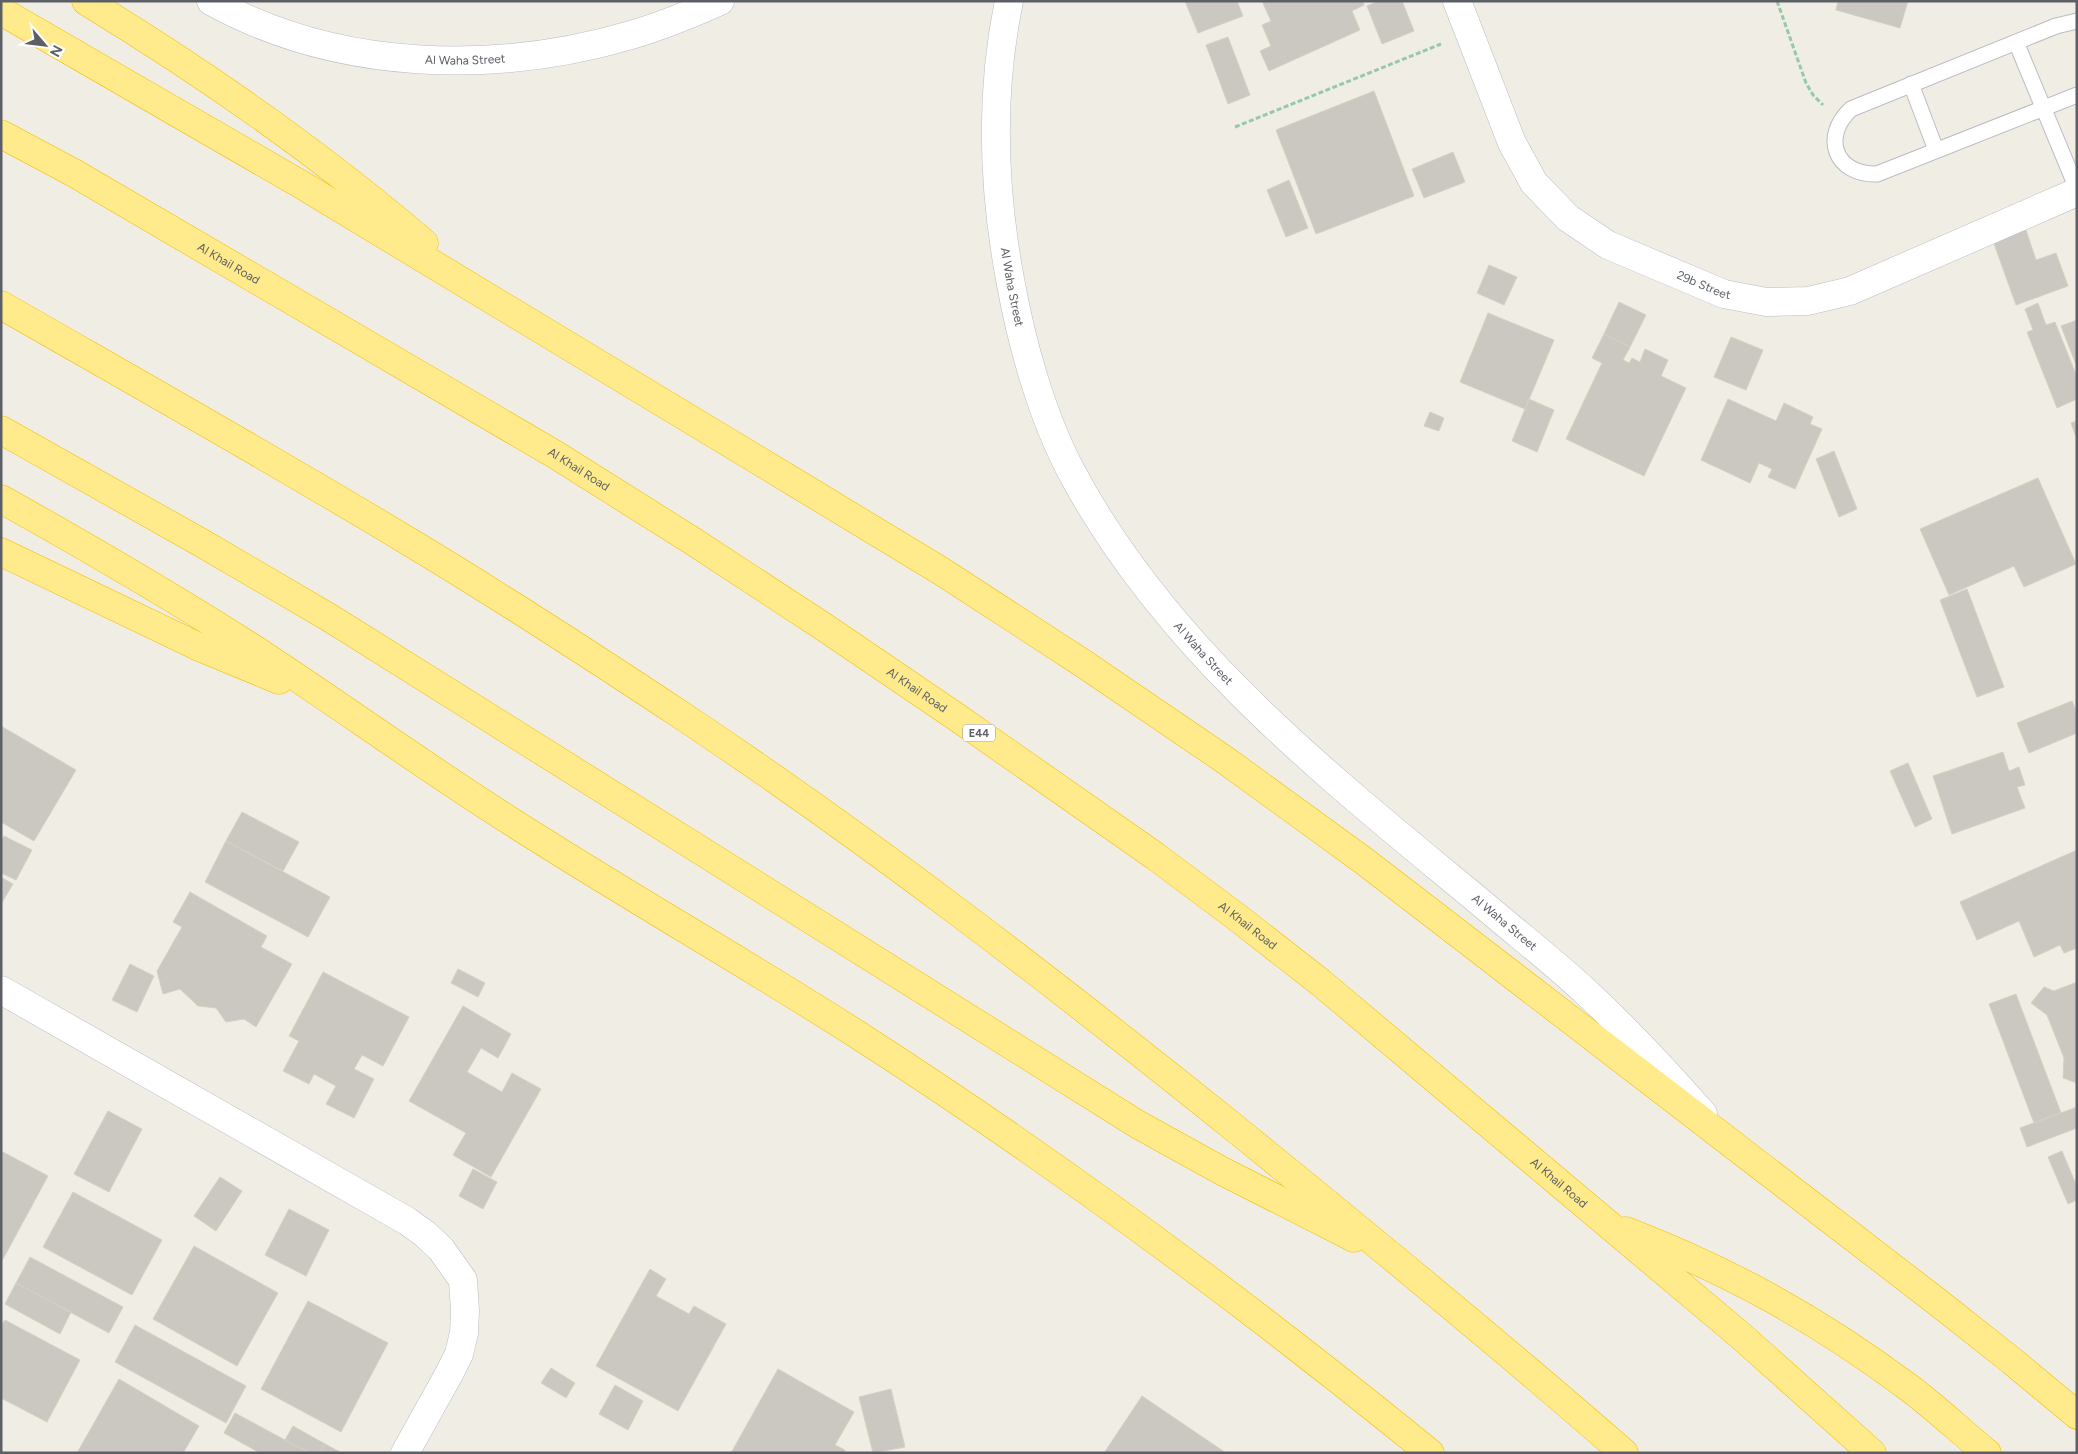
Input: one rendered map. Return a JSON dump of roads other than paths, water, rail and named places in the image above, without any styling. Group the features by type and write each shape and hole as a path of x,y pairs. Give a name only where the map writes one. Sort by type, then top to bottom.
{"highway":[{"path":"86,1 200,75 337,172 384,209 475,290"},
{"path":"1,11 269,166 475,290 932,566 1084,664 1225,760 1364,861 2005,1355 2077,1415"},
{"name":"Al Khail Road","path":"1,134 74,174 556,455 691,540 873,660 1155,856 1327,988 1741,1336 1872,1453"},
{"path":"1,306 412,543 551,630 690,721 825,815 964,916 1101,1021 1396,1258 1624,1453"},
{"path":"1,430 200,542 439,685 1137,1124 1308,1216 1396,1258"},
{"path":"1,499 164,593 338,704 511,822 857,1035 993,1125 1127,1218 1259,1317 1430,1453"},
{"path":"1,552 197,646 338,704"},
{"path":"1602,1221 1684,1253 1779,1302 1837,1337 1909,1388 1986,1453"}],"street":[{"name":"Al Waha Street","path":"211,1 234,14 260,24 323,44 364,53 447,61 537,55 585,47 632,35 678,20 720,1"},
{"name":"Al Waha Street","path":"1009,1 999,72 996,130 998,188 1014,304 1028,360 1047,416 1070,469 1098,516 1160,604 1232,686 1311,759 1587,992 1634,1038 1720,1134"},
{"name":"29b Street","path":"1457,1 1512,143 1534,183 1568,218 1608,245 1724,294 1766,302 1808,301 1850,291 2077,190"},
{"path":"1,990 407,1221 441,1249 464,1280 464,1333 459,1354 405,1453"}],"lane":[{"path":"2077,21 2056,26 1851,109 1842,118 1836,129 1834,142 1837,154 1844,164 1854,171 1865,174 1877,174 2077,95"},
{"path":"2016,42 2077,190"},
{"path":"1911,84 1936,150"}]}
